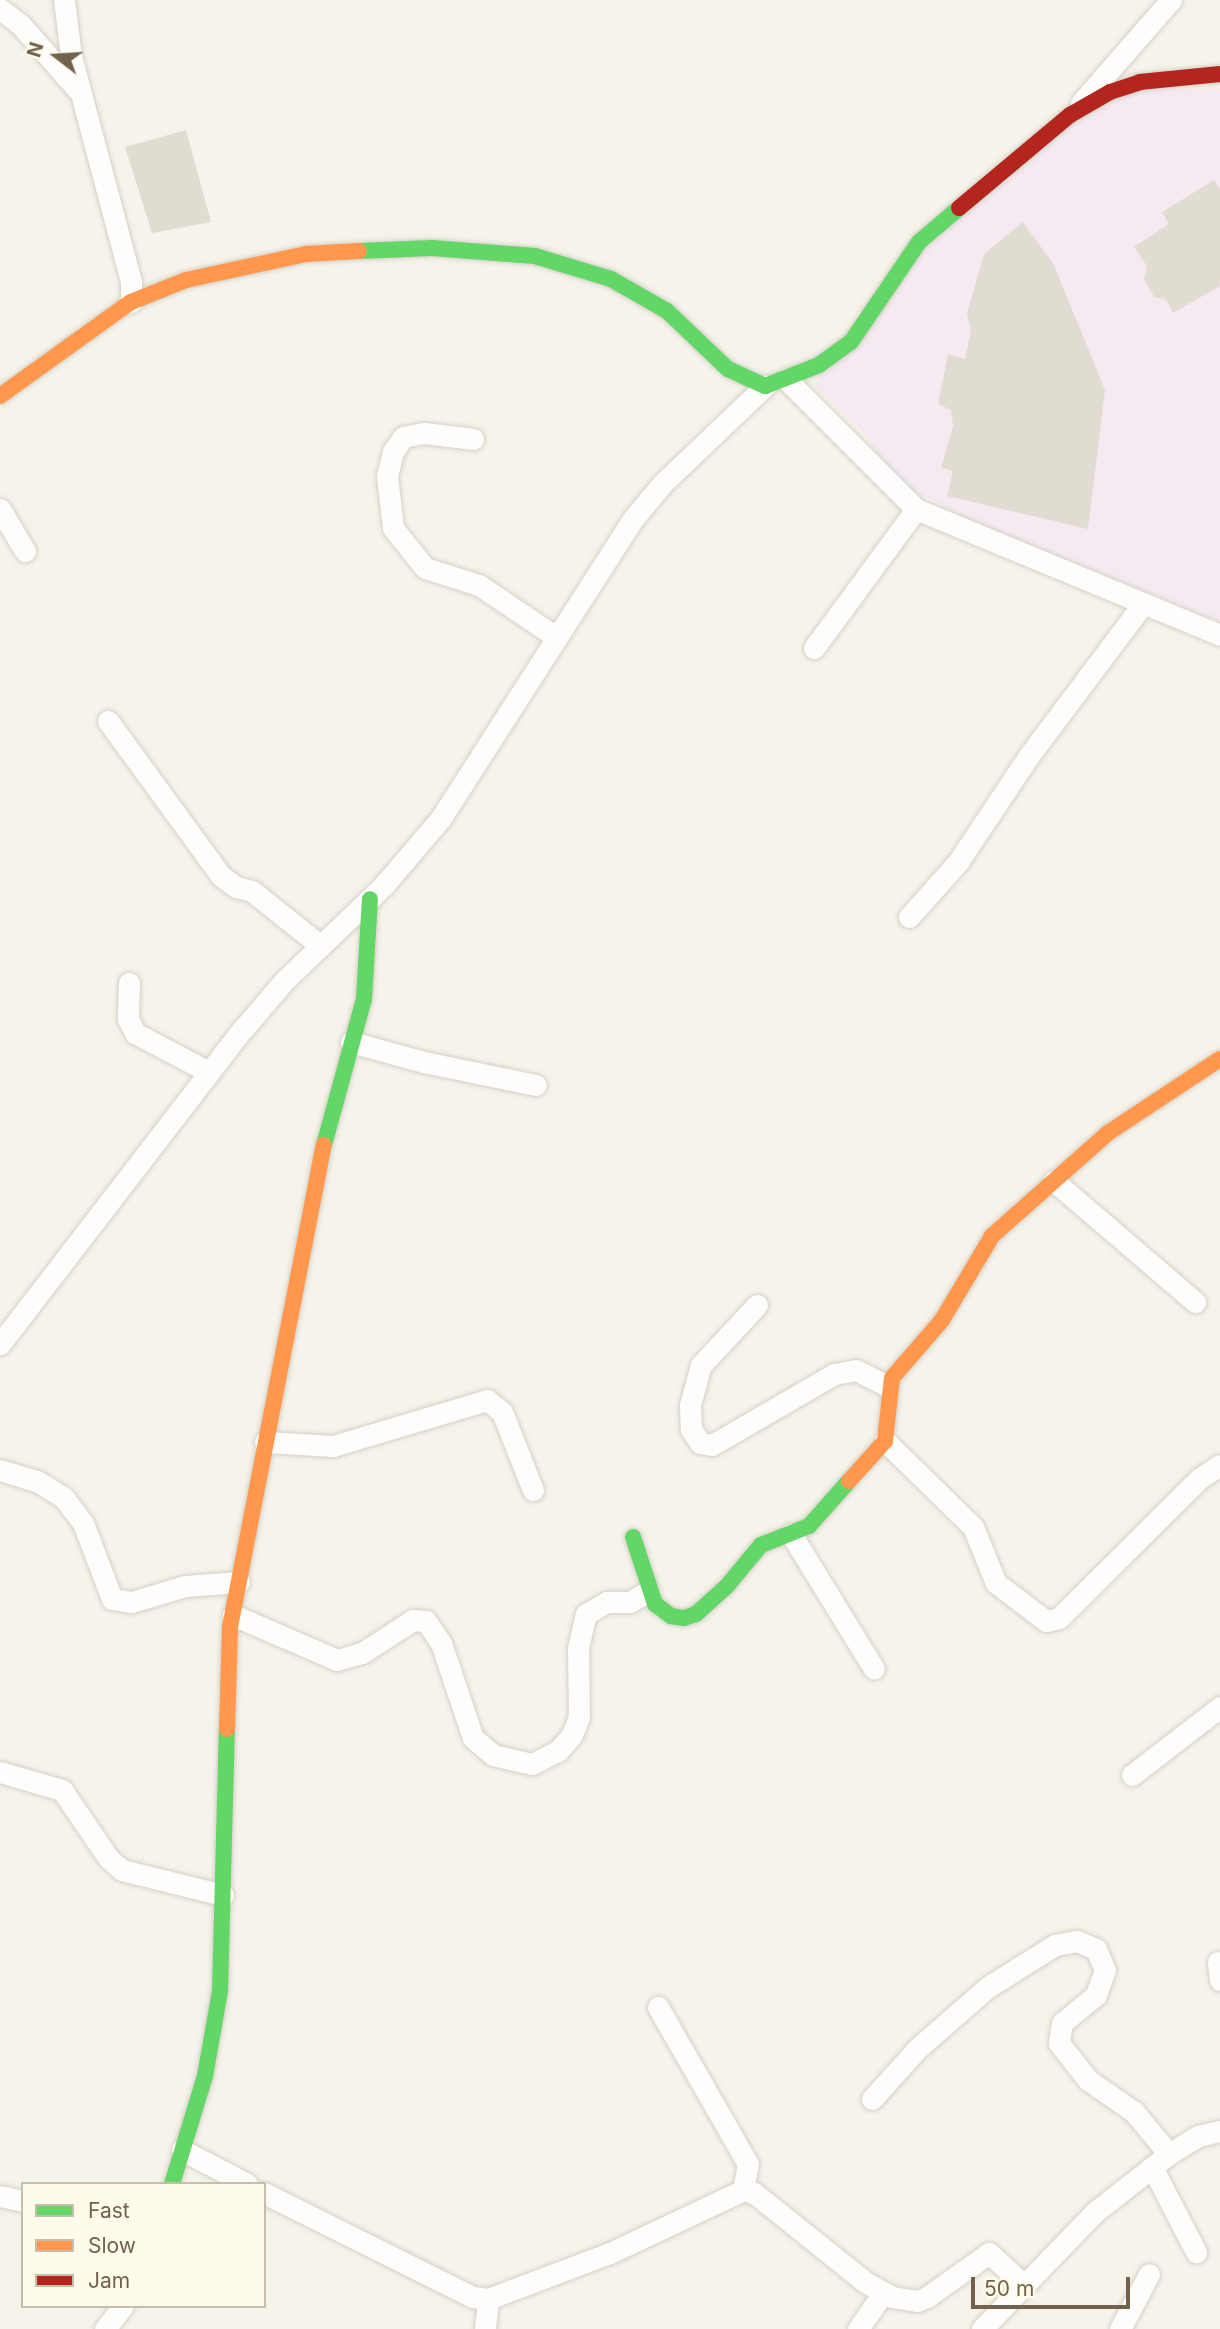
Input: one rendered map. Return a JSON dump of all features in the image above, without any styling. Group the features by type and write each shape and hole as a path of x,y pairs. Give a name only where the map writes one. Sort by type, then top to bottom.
{"street":[{"path":"64,0 71,56 131,282 131,302"},
{"path":"0,1344 115,1200 209,1072 284,981 370,900 442,818 593,575 648,501 765,386 819,365 851,342 919,242 1070,115 1171,0"},
{"path":"0,9 20,24 79,91 93,131"},
{"path":"1070,115 1110,92 1140,82 1220,74"},
{"path":"0,396 131,302 186,280 306,254 432,248 535,256 611,279 667,311 728,369 765,386"},
{"path":"786,379 916,509 1220,635"},
{"path":"473,439 424,433 403,437 393,453 387,476 393,528 425,568 479,585 556,637"},
{"path":"0,509 25,551"},
{"path":"814,648 916,509"},
{"path":"909,917 958,862 1028,757 1143,604"},
{"path":"108,721 220,876 236,887 252,891 321,946"},
{"path":"173,2182 217,2022 223,1895 226,1664 233,1615 314,1183 368,967 370,900"},
{"path":"129,982 128,1019 135,1033 209,1072"},
{"path":"351,1042 536,1085"},
{"path":"633,1537 648,1591 655,1604 671,1616 696,1614 761,1545 792,1534 828,1509 885,1441 888,1386 942,1320 980,1250 1108,1132 1220,1059"},
{"path":"1054,1181 1195,1302"},
{"path":"757,1306 701,1365 690,1405 691,1429 700,1443 712,1445 834,1374 856,1370 888,1386"},
{"path":"265,1442 333,1446 488,1399 502,1412 533,1490"},
{"path":"885,1441 973,1527 996,1583 1046,1621 1059,1618 1200,1478 1220,1465"},
{"path":"0,1470 37,1480 64,1498 83,1522 112,1598 132,1602 185,1586 239,1582"},
{"path":"792,1534 874,1669"},
{"path":"233,1615 337,1660 362,1653 414,1620 426,1621 440,1643 473,1738 493,1755 532,1764 558,1751 572,1735 579,1717 578,1648 586,1614 607,1602 630,1602 648,1591"},
{"path":"1132,1775 1220,1707"},
{"path":"0,1772 62,1790 109,1859 122,1870 223,1895"},
{"path":"872,2099 918,2048 988,1987 1055,1945 1077,1941 1096,1949 1103,1958 1103,1978 1096,1995 1062,2023 1059,2043 1088,2080 1135,2112 1160,2161 1196,2252"},
{"path":"657,2007 748,2164 743,2190"},
{"path":"982,2329 1094,2212 1160,2161 1198,2136 1220,2131"},
{"path":"182,2150 243,2182"},
{"path":"266,2194 473,2297 488,2300 610,2253 743,2190 754,2193 883,2293 917,2301 989,2253 1024,2284"},
{"path":"0,2196 21,2201"},
{"path":"1120,2329 1149,2274"},
{"path":"858,2329 883,2293"},
{"path":"485,2329 488,2300"},
{"path":"105,2329 121,2308"}],"shaded area":[{"path":"1220,89 1220,621 986,527 901,485 861,430 813,385 853,349 929,243 1074,122 1134,91"}],"building":[{"path":"186,130 211,222 152,233 125,147"},
{"path":"1214,180 1220,189 1220,286 1173,313 1166,300 1154,297 1144,279 1147,266 1134,247 1169,224 1162,212"},
{"path":"1023,222 1054,265 1105,390 1088,529 947,496 953,471 941,468 953,426 951,410 938,404 948,354 965,359 971,331 967,314 984,254"}],"traffic: fast":[{"path":"359,251 432,248 535,256 611,279 667,311 728,369 765,386 819,365 851,342 919,242 959,208"},
{"path":"324,1145 364,999 370,899"},
{"path":"633,1537 655,1604 671,1616 684,1618 696,1614 727,1586 761,1545 809,1526 849,1481"},
{"path":"173,2182 205,2076 220,1991 227,1729"}],"traffic: slow":[{"path":"0,396 131,302 186,280 306,254 359,251"},
{"path":"849,1481 885,1441 892,1378 942,1320 992,1236 1108,1133 1220,1059"},
{"path":"227,1729 230,1627 324,1145"}],"traffic: jam":[{"path":"959,208 1070,115 1110,92 1140,82 1220,74"}]}
